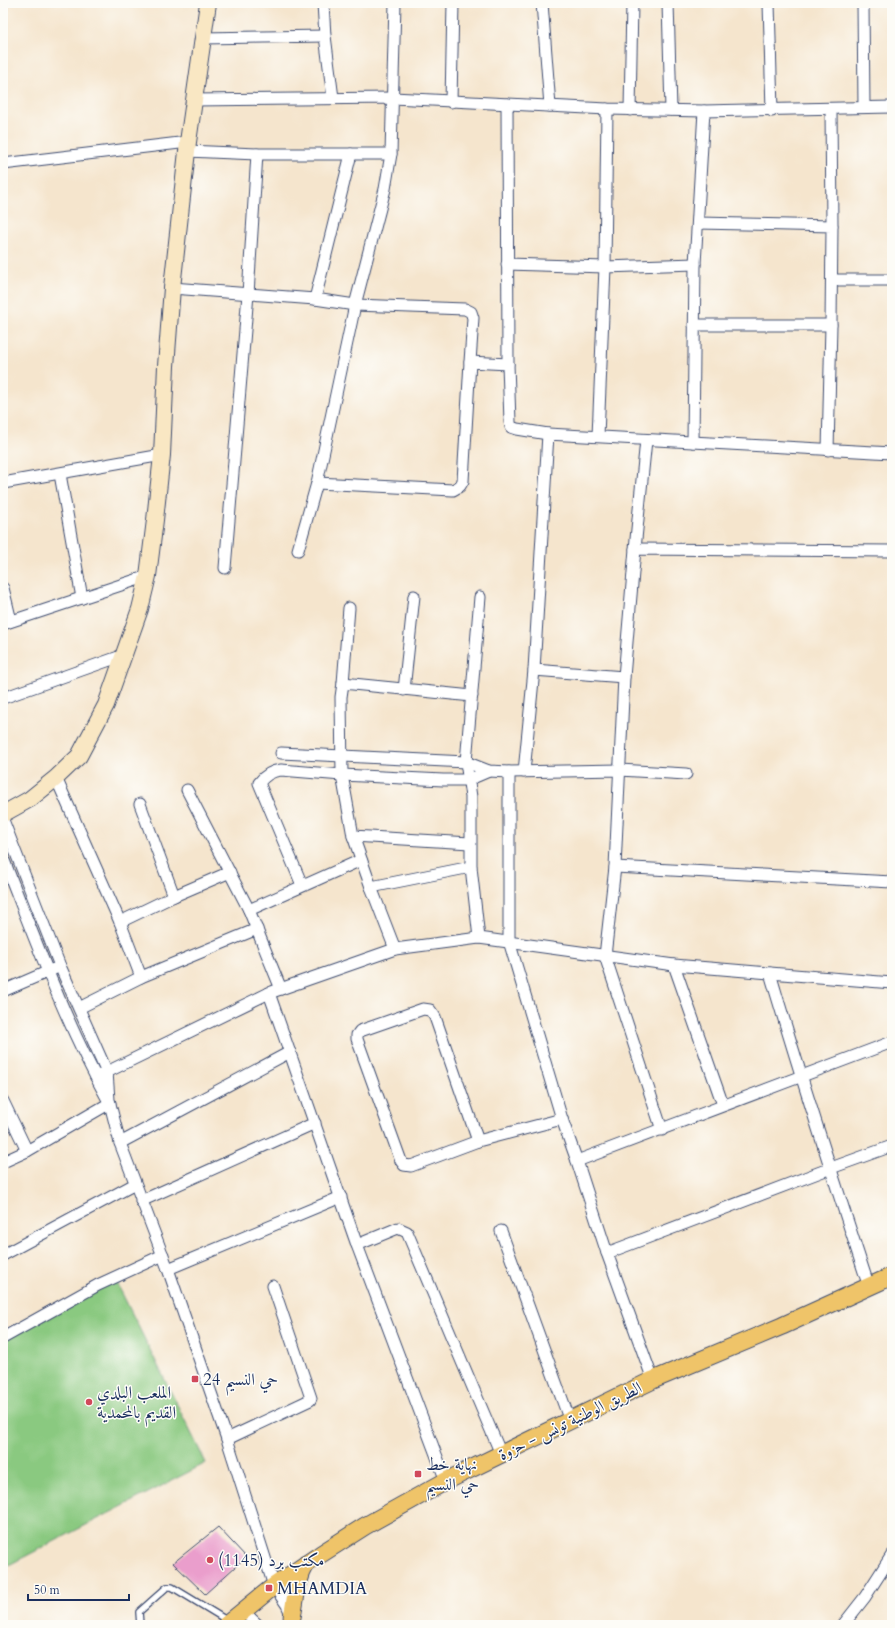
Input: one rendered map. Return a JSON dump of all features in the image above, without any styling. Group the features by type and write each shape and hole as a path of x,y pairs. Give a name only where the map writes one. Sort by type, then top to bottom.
{"main road":[{"name":"الطريق الوطنية تونس - حزوة","path":"233,1620 274,1586 306,1564 365,1526 446,1481 653,1380 892,1276"},
{"path":"294,1621 297,1586 300,1574 306,1564"}],"street":[{"path":"3,814 30,799 56,778 79,756 106,705 140,609 148,576 156,520 162,455 166,366 172,288 188,147 208,3"},
{"path":"323,3 325,36 333,98"},
{"path":"298,550 317,482 356,305 376,230 385,189 391,154 395,3"},
{"path":"451,102 453,3"},
{"path":"542,3 550,106"},
{"path":"630,110 632,3"},
{"path":"668,3 670,110"},
{"path":"769,3 772,111"},
{"path":"863,3 864,107"},
{"path":"203,38 325,36"},
{"path":"194,100 393,98 630,110 704,111 772,111 892,107"},
{"path":"508,104 507,264 508,364 511,427 548,434 892,453"},
{"path":"598,436 605,267 607,109"},
{"path":"828,450 832,280 831,109"},
{"path":"693,442 695,264 704,111"},
{"path":"3,164 118,150 188,147 257,154 391,154"},
{"path":"225,568 248,294 257,154"},
{"path":"315,299 351,154"},
{"path":"698,224 832,226"},
{"path":"507,264 605,267 695,264"},
{"path":"832,280 892,280"},
{"path":"172,288 315,299 356,305 465,309 471,312 473,318 463,480 460,486 454,490 317,482"},
{"path":"694,325 831,325"},
{"path":"470,362 508,364"},
{"path":"524,772 534,670 548,434"},
{"path":"646,440 624,677 615,867 605,956 662,1130"},
{"path":"3,483 162,455"},
{"path":"60,474 82,598"},
{"path":"635,549 892,552"},
{"path":"3,588 7,622 148,576"},
{"path":"404,690 414,596"},
{"path":"480,597 466,762 471,797 471,867 480,938"},
{"path":"349,608 341,697 343,757 342,775 353,836 395,950"},
{"path":"3,698 124,655"},
{"path":"534,670 624,677"},
{"path":"343,683 472,696"},
{"path":"281,753 466,762 489,771 524,772 620,770 686,774"},
{"path":"302,885 259,783 265,776 273,771 281,770 342,775 468,780 489,771"},
{"path":"509,772 509,941 562,1120 577,1161 606,1253 653,1380"},
{"path":"56,778 120,922 141,977"},
{"path":"187,790 250,910 281,989"},
{"path":"140,804 174,896"},
{"path":"3,820 60,966 107,1072 109,1102 120,1143 168,1269 227,1439 274,1586 284,1600 294,1621"},
{"path":"353,836 470,843"},
{"path":"3,858 48,971 96,1077 109,1102"},
{"path":"250,910 302,885 361,860"},
{"path":"372,886 471,867"},
{"path":"615,867 892,882"},
{"path":"120,922 174,896 230,872"},
{"path":"79,1008 141,977 257,929"},
{"path":"96,1077 269,993 395,950 480,938 674,966 892,983"},
{"path":"3,991 60,966"},
{"path":"674,966 723,1105"},
{"path":"770,973 801,1077 819,1128 830,1168 868,1287"},
{"path":"269,993 357,1245 446,1481"},
{"path":"478,1141 436,1017 430,1010 423,1009 357,1034 357,1039 401,1161 404,1165 411,1166 478,1141 562,1120"},
{"path":"577,1161 892,1042"},
{"path":"120,1143 290,1052"},
{"path":"3,1100 26,1151"},
{"path":"3,1162 26,1151 109,1102"},
{"path":"141,1201 315,1123"},
{"path":"606,1253 892,1146"},
{"path":"3,1255 135,1184"},
{"path":"168,1269 341,1197"},
{"path":"357,1245 398,1228 407,1232 501,1454"},
{"path":"501,1231 570,1421"},
{"path":"3,1338 98,1285 163,1256"},
{"path":"227,1439 310,1400 311,1398 273,1286"},
{"path":"843,1625 866,1597 892,1555"},
{"path":"233,1620 258,1625"}],"lane":[{"path":"140,1625 139,1612 167,1587 172,1587 233,1620"}],"green space":[{"name":"الملعب البلدي القديم بالمحمدية","path":"115,1279 206,1463 3,1568 3,1340"}],"building":[{"name":"مكتب برد (1145)","path":"218,1527 246,1557 205,1594 173,1563"}],"place":[{"name":"حي النسيم 24","path":"195,1379"},
{"name":"الملعب البلدي القديم بالمحمدية","path":"89,1402"},
{"name":"نهاية خط حي النسيم","path":"418,1474"},
{"name":"مكتب برد (1145)","path":"210,1560"},
{"name":"MHAMDIA","path":"269,1588"}]}
